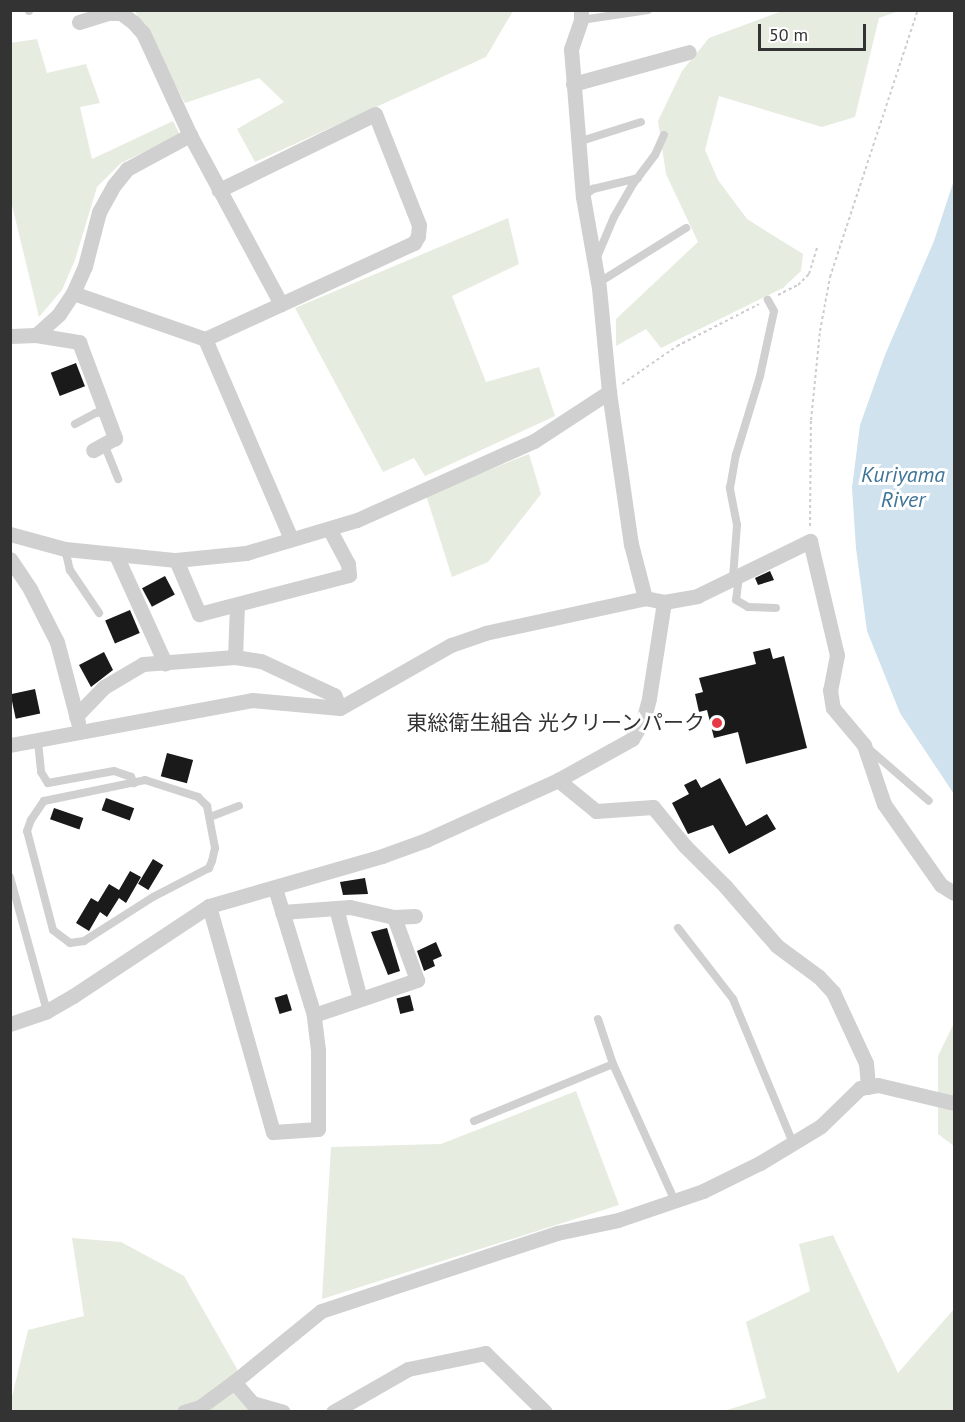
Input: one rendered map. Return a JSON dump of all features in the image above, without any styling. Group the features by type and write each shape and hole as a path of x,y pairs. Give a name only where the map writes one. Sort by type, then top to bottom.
{"street":[{"path":"79,22 109,13 121,13 143,33 190,135 281,304"},
{"path":"581,15 571,49 583,197 598,283 609,392 631,543 645,598"},
{"path":"573,84 689,52"},
{"path":"73,293 205,339 414,243 418,236 419,225 375,114 219,190"},
{"path":"36,335 58,314 73,293 85,266 99,212 114,184 127,169 190,135"},
{"path":"10,336 36,335 79,342 115,438 99,447"},
{"path":"205,339 291,539"},
{"path":"10,534 65,549 176,560 246,553 330,530 534,441 609,392"},
{"path":"176,560 199,614 349,575 348,564 330,530"},
{"path":"10,745 38,742 79,724 252,700 340,708 451,645 485,633 645,598 664,602 697,596 810,541 837,655 830,690 833,708 864,745 884,804 941,885 954,893"},
{"path":"116,555 165,663"},
{"path":"10,559 30,589 57,642 67,670 79,724"},
{"path":"10,1024 47,1011 209,906 382,856 426,840 558,780 632,739 643,721 664,602"},
{"path":"235,657 237,605"},
{"path":"79,724 104,687 129,670 143,664 235,657 261,661 334,695 340,708"},
{"path":"558,780 596,812 652,807 777,946 819,977 833,992 866,1063 868,1087"},
{"path":"209,906 273,1132 318,1129 318,1050 314,1015 275,888"},
{"path":"282,912 350,907 394,917 416,916"},
{"path":"336,908 360,999"},
{"path":"314,1015 417,980 394,917"},
{"path":"184,1412 200,1407 234,1382 321,1311 557,1233 618,1220 703,1191 820,1126 860,1088 878,1085 954,1103"},
{"path":"333,1412 408,1370 485,1353 546,1412"},
{"path":"234,1382 252,1403 283,1412"}],"lane":[{"path":"581,15 648,10"},
{"path":"578,142 641,123"},
{"path":"594,264 614,217 655,155 664,135"},
{"path":"583,197 593,189 638,178"},
{"path":"598,283 686,228"},
{"path":"768,300 774,311 760,376 736,455 730,488 737,525 736,600 748,607 776,608"},
{"path":"75,424 105,411"},
{"path":"99,447 118,479"},
{"path":"65,549 70,570 99,613"},
{"path":"38,742 41,772 48,783 114,771 131,777 134,783"},
{"path":"864,745 929,801"},
{"path":"145,780 198,797 207,806 215,848 209,868 153,897 84,941 70,943 53,930 27,831 31,820 38,806 44,801 134,783 145,780"},
{"path":"210,817 239,806"},
{"path":"10,877 47,1011"},
{"path":"678,928 733,999 793,1143"},
{"path":"598,1019 613,1064 675,1201"},
{"path":"474,1121 613,1064"}],"path":[{"path":"810,541 811,420 820,332 830,277 918,10"},
{"path":"609,392 677,346 798,285 809,274 817,247"}],"shaded area":[{"path":"135,11 513,11 486,57 255,162 237,129 284,102 259,78 185,103"},
{"path":"782,11 899,11 879,18 855,117 822,127 719,96 705,150 718,180 747,219 803,254 801,271 783,288 661,348 646,329 616,346 616,319 698,242 666,174 658,121 682,71 709,38"},
{"path":"37,39 47,73 86,64 100,103 80,107 92,159 173,121 180,135 121,163 97,187 75,260 62,290 39,317 11,201 10,43"},
{"path":"508,218 519,264 452,296 486,382 539,367 555,416 425,476 414,458 383,472 295,308"},
{"path":"529,454 541,494 488,562 452,577 426,495"},
{"path":"954,1023 954,1146 938,1134 938,1056"},
{"path":"576,1091 619,1205 322,1299 331,1147 441,1144"},
{"path":"833,1235 898,1373 954,1309 954,1411 724,1411 766,1398 746,1322 810,1291 799,1244"},
{"path":"72,1238 121,1242 184,1276 237,1369 244,1404 257,1412 11,1412 11,1401 28,1330 84,1316"}],"water":[{"name":"Kuriyama River","path":"954,180 954,794 900,713 867,631 856,548 852,488 860,425 885,355 934,241"}],"building":[{"path":"76,363 85,386 60,396 51,373"},
{"path":"770,571 774,580 758,585 755,578"},
{"path":"165,576 175,595 152,607 142,588"},
{"path":"130,610 140,633 115,644 105,621"},
{"path":"770,648 773,659 784,656 807,748 746,764 738,732 714,738 707,710 699,712 695,694 703,692 699,678 756,664 753,652"},
{"path":"104,652 113,670 91,687 79,665"},
{"path":"35,689 40,713 16,719 11,694"},
{"path":"167,753 193,760 187,783 161,776"},
{"path":"720,778 746,826 767,814 776,829 729,854 713,825 688,834 672,803 689,794 684,785 696,779 701,788"},
{"path":"106,798 134,808 130,820 102,810"},
{"path":"54,808 83,818 79,829 50,819"},
{"path":"153,859 163,865 148,890 138,884"},
{"path":"130,871 141,877 126,903 119,898 107,917 100,912 89,931 76,923 91,898 98,902 109,884 119,890"},
{"path":"365,878 368,894 343,895 340,882"},
{"path":"387,928 400,971 388,975 371,932"},
{"path":"436,942 442,956 433,960 435,966 424,971 417,951"},
{"path":"287,994 292,1010 280,1014 275,998"},
{"path":"410,995 414,1011 400,1014 396,998"}],"place":[{"name":"東総衛生組合 光クリーンパーク","path":"717,723"}]}
